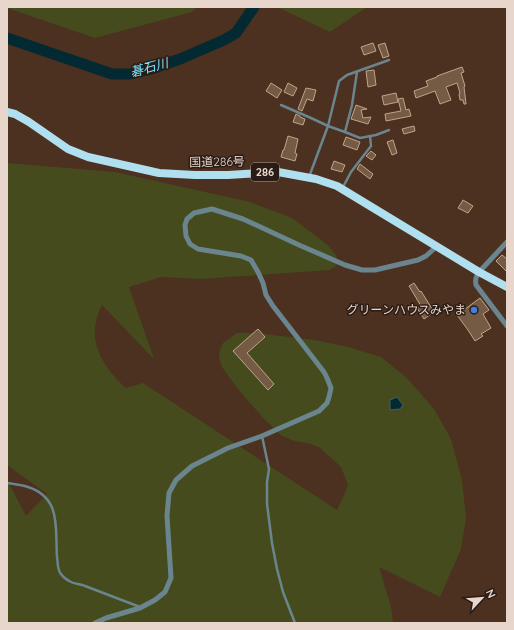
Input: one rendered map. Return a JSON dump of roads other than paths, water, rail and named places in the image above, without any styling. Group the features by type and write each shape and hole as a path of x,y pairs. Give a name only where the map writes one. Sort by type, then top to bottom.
{"highway":[{"name":"国道286号","path":"7,112 15,114 68,149 88,158 159,172 195,176 278,172 309,178 337,186 507,287"}],"street":[{"path":"95,623 106,618 140,608 155,600 165,592 171,578 167,516 169,493 176,480 192,466 228,448 262,436 319,411 328,403 330,388 324,372 272,306 266,295 258,272 250,260 241,256 209,252 198,249 190,244 186,236 185,225 187,219 194,213 212,209 243,219 345,265 362,270 375,270 418,260 426,256 437,246"},
{"path":"507,242 476,276 475,280 476,285 507,326"}],"lane":[{"path":"309,178 328,126 339,81 346,75 389,60"},
{"path":"345,132 352,105 357,72"},
{"path":"281,105 328,126 360,138 376,135 389,130"},
{"path":"342,189 351,172 371,146 370,136"},
{"path":"262,436 269,469 267,482 267,504 272,543 283,592 295,623"},
{"path":"7,483 28,486 38,491 45,496 52,506 56,523 58,570 64,577 70,582 82,585 140,608"}],"water":[{"path":"397,397 403,405 400,409 390,410 390,400"}],"waterway":[{"name":"碁石川","path":"7,38 112,74 130,74 151,69 180,59 224,40 236,33 254,7"}],"place":[{"name":"グリーンハウスみやま","path":"474,310"}]}
